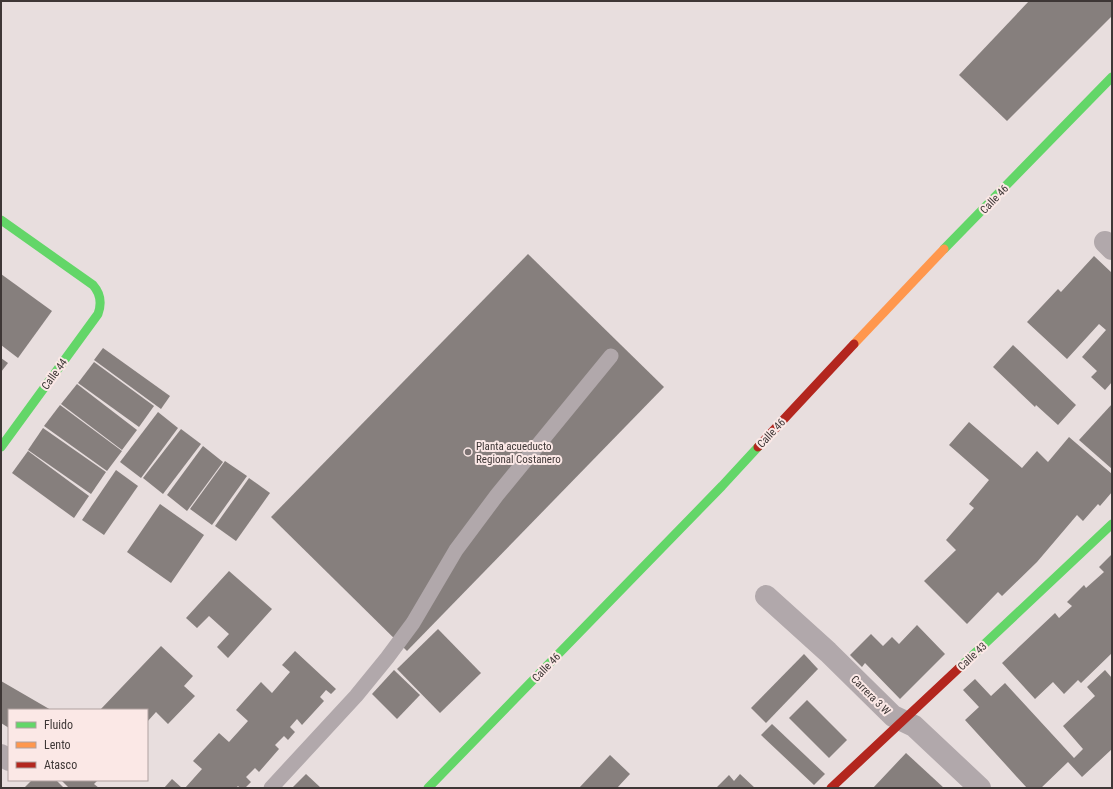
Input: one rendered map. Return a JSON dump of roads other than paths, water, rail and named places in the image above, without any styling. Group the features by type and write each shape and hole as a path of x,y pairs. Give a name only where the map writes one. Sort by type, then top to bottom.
{"street":[{"name":"Calle 46","path":"428,788 722,486 869,327 1112,77"},
{"name":"Calle 44","path":"1,220 93,284 98,289 101,299 98,314 1,447"},
{"name":"Calle 43","path":"831,788 1112,524"},
{"name":"Carrera 3 W","path":"766,596 828,652 893,716 914,726 980,788"}],"lane":[{"path":"270,788 356,696 387,658 413,623 456,550 497,495 611,356"}],"place":[{"name":"Planta acueducto Regional Costanero","path":"468,452"}]}
